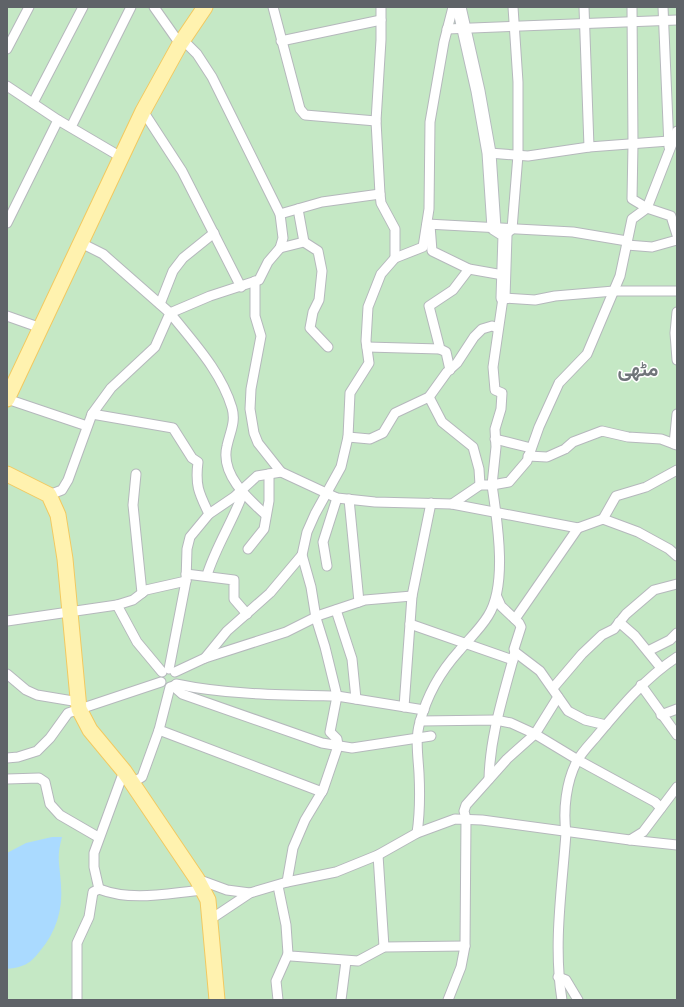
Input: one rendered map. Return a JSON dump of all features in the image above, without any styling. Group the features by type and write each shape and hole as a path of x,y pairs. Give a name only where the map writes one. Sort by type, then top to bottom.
{"main road":[{"path":"7,399 143,111 181,42 205,7"},
{"path":"7,474 49,495 58,515 65,559 79,706 90,730 128,777 200,884 208,900 211,919 217,1000"}],"street":[{"path":"7,49 29,7"},
{"path":"33,103 83,7"},
{"path":"71,127 131,7"},
{"path":"49,495 62,490 68,480 92,414 111,388 155,347 170,313 210,296 259,280 268,262 280,248 283,238 280,214 212,77 197,54 181,42 154,7"},
{"path":"273,7 300,109 305,114 376,122"},
{"path":"381,7 376,122 380,194 381,203 395,229 395,258"},
{"path":"453,7 447,29 430,122 429,225 432,251 469,269 503,274"},
{"path":"459,7 478,91 504,231"},
{"path":"417,833 419,786 417,738 420,721 430,692 440,676 489,615 497,597 499,567 496,512 492,485 496,447 495,429 501,409 502,393 495,390 493,367 503,298 504,231 518,155 518,82 513,7"},
{"path":"584,7 589,147"},
{"path":"632,7 634,144 632,199 647,208 671,216 677,235"},
{"path":"662,7 669,146"},
{"path":"281,41 381,20"},
{"path":"447,29 585,25 677,20"},
{"path":"7,86 58,120 121,156"},
{"path":"143,111 182,171 241,286"},
{"path":"7,223 58,120"},
{"path":"452,504 480,485 492,485 509,482 527,461 559,383 587,354 620,276 632,219 647,208 669,146 677,131"},
{"path":"489,153 528,156 589,147 634,144 669,146"},
{"path":"280,214 322,202 380,194"},
{"path":"298,209 304,242"},
{"path":"429,225 504,231 573,232 652,247 677,240"},
{"path":"205,658 227,631 270,593 302,555 307,532 326,493 341,467 348,437 350,393 369,363 367,348 368,307 381,274 395,258 423,247 429,225"},
{"path":"160,304 173,270 182,258 214,233"},
{"path":"280,248 304,242 318,251 322,271 319,300 313,312 310,328 328,347"},
{"path":"81,243 103,254 170,313 205,357 226,391 235,419 226,449 230,475 242,492 266,515"},
{"path":"440,349 429,306 453,290 469,269"},
{"path":"255,281 255,316 261,336 251,389 250,409 254,433 258,443 281,472 336,498 375,502 452,504 578,528 603,519 638,532 669,549 677,556"},
{"path":"503,298 535,300 555,296 614,291 677,291"},
{"path":"677,312 675,333 677,360"},
{"path":"7,316 41,328"},
{"path":"348,437 370,439 383,433 395,413 429,396 457,363 474,337 482,329 492,326 498,328"},
{"path":"367,348 440,349 446,352 450,370"},
{"path":"429,396 442,422 474,447 479,469 480,485"},
{"path":"7,399 87,426"},
{"path":"92,414 173,428 192,458 198,462 196,480 198,492 209,514"},
{"path":"495,439 546,457 565,450 573,442 602,431 628,437 661,439 675,444 677,414"},
{"path":"603,519 616,496 646,487 677,470"},
{"path":"7,758 18,757 37,751 50,738 68,714 79,706 161,682 169,671 186,578 187,549 190,537 209,514 242,492 257,476 281,472"},
{"path":"136,474 132,505 142,593"},
{"path":"248,548 264,529 269,501 269,474"},
{"path":"207,575 212,558 223,534 236,513 242,492"},
{"path":"327,566 323,542 336,498"},
{"path":"349,499 359,602"},
{"path":"404,707 412,596 431,503"},
{"path":"515,618 578,528"},
{"path":"287,882 293,848 305,820 322,792 338,746 338,739 330,732 337,696 316,618 311,586 302,555"},
{"path":"7,621 117,605 133,600 146,590 186,578 207,575 234,580 234,599 246,614"},
{"path":"448,1000 462,968 464,946 466,820 464,811 466,805 507,759 535,734 555,693 582,654 602,635 614,629 626,614 654,590 677,584"},
{"path":"169,671 286,632 316,618 359,602 412,596"},
{"path":"489,779 489,764 496,720 514,656 514,648 521,627 515,618 501,606 497,597"},
{"path":"99,888 94,867 94,853 98,837 128,777 142,777 173,686 178,678 137,642 117,605"},
{"path":"336,610 352,659 356,699"},
{"path":"619,622 636,636 661,668"},
{"path":"410,624 467,643 514,656 540,671 568,710 585,720 606,725"},
{"path":"648,651 670,640 677,633"},
{"path":"562,1000 558,977 557,942 566,833 564,817 569,787 578,760 641,685 677,657"},
{"path":"7,674 26,690 37,695 79,706"},
{"path":"161,682 166,687 173,686 288,695 337,696 424,710"},
{"path":"641,685 661,715 677,735"},
{"path":"173,686 182,694 322,743 352,748 431,736"},
{"path":"661,715 677,709"},
{"path":"420,721 496,720 510,723 535,734 578,760 655,802 661,808"},
{"path":"159,730 322,792"},
{"path":"7,779 39,778 45,782 50,804 60,815 98,837"},
{"path":"630,840 643,832 677,787"},
{"path":"211,919 250,893 278,886 287,882 336,872 378,855 417,833 455,819 482,820 566,833 677,845"},
{"path":"378,855 384,947"},
{"path":"99,888 109,892 141,897 200,884 226,890 250,893"},
{"path":"278,886 286,925 288,954 276,981 278,1000"},
{"path":"77,1000 78,943 89,917 93,892 99,888"},
{"path":"288,954 291,956 358,961 384,947 464,946"},
{"path":"341,1000 346,961"},
{"path":"558,977 566,980 578,1000"}],"green space":[{"path":"7,7 677,7 677,1000 7,1000"}],"water":[{"path":"52,837 62,837 59,856 61,903 57,920 46,944 33,959 22,966 7,969 7,853 26,843"}],"district":[{"name":"مٹھی","path":"638,369"}]}
